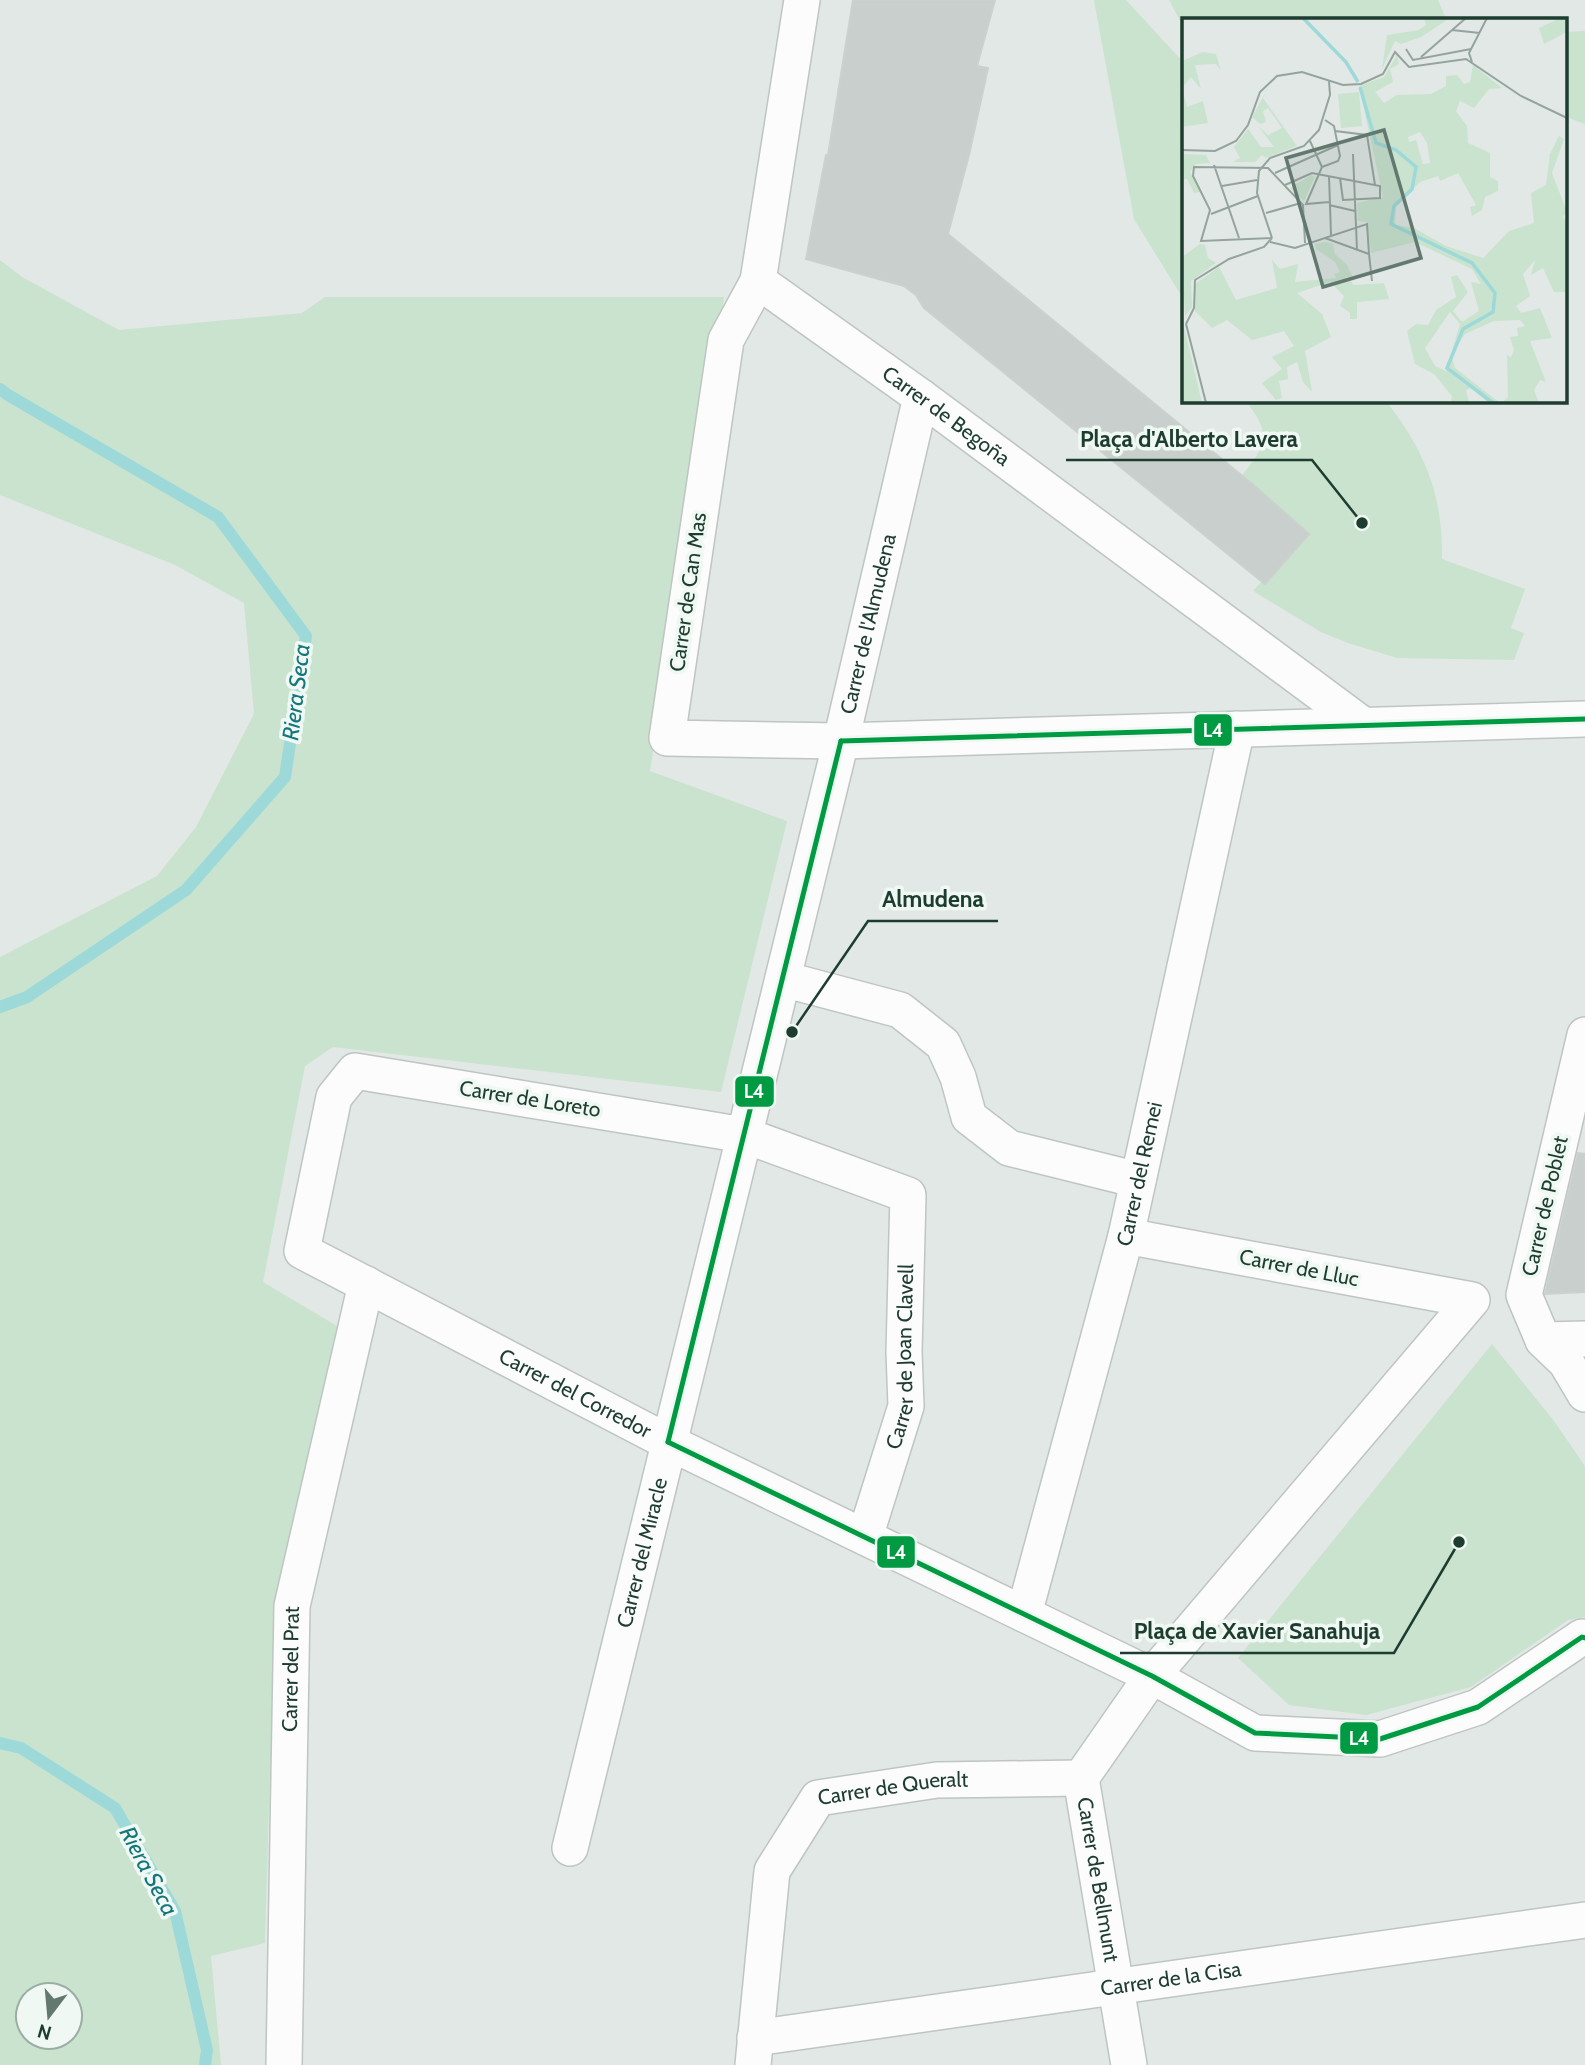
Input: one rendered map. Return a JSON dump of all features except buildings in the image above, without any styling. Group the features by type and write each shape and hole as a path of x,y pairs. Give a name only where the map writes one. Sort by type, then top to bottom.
{"street":[{"path":"758,281 802,0"},
{"name":"Carrer de Begoña","path":"758,281 920,397 1363,725"},
{"name":"Carrer de Can Mas","path":"758,281 726,340 667,738 842,741"},
{"name":"Carrer de l'Almudena","path":"744,1135 842,741 920,397"},
{"path":"842,741 1585,719"},
{"name":"Carrer del Remei","path":"1024,1614 1126,1236 1237,729"},
{"path":"783,979 900,1010 943,1044 958,1077 969,1117 1009,1148 1138,1180"},
{"name":"Carrer de Poblet","path":"1543,1340 1524,1295 1585,1035"},
{"name":"Carrer de Loreto","path":"302,1251 334,1097 355,1071 744,1135 885,1187"},
{"name":"Carrer del Miracle","path":"570,1848 744,1135"},
{"name":"Carrer de Joan Clavell","path":"866,1537 906,1406 904,1352 908,1195 885,1187"},
{"name":"Carrer de Lluc","path":"1126,1236 1472,1300 1152,1676"},
{"name":"Carrer del Corredor","path":"302,1251 668,1441 1152,1676 1255,1733 1380,1739 1478,1707 1582,1637 1585,1638"},
{"name":"Carrer del Prat","path":"284,2065 292,1606 366,1284"},
{"path":"1543,1340 1585,1339"},
{"path":"1543,1340 1566,1362 1585,1394"},
{"path":"1081,1778 1152,1676"},
{"name":"Carrer de Bellmunt","path":"1081,1778 1129,2065"},
{"name":"Carrer de Queralt","path":"754,2052 772,1871 818,1798 937,1780 1081,1778"},
{"name":"Carrer de la Cisa","path":"754,2052 1116,1987 1585,1920"}],"green space":[{"path":"1094,0 1126,0 1182,61 1182,297 1134,219"},
{"path":"1169,0 1438,0 1446,18 1182,18 1182,24"},
{"path":"1585,31 1585,124 1568,118 1568,32"},
{"path":"0,260 22,277 119,330 302,313 325,297 724,297 650,771 787,821 721,1092 333,1047 305,1066 263,1282 337,1326 288,1558 270,1767 265,1943 211,1956 221,2065 0,2065 0,957 157,876 196,827 254,714 244,603 175,565 0,495"},
{"path":"1247,402 1387,402 1411,438 1429,475 1439,514 1442,559 1525,589 1511,628 1524,633 1514,660 1397,658 1321,632 1253,591 1263,580 1239,479 1261,447 1263,433"},
{"path":"1492,1344 1554,1421 1585,1466 1585,1617 1568,1620 1471,1687 1366,1715 1289,1705 1238,1658"}],"waterway":[{"name":"Riera Seca","path":"0,389 218,517 306,636 285,777 186,890 27,997 0,1007"},
{"name":"Riera Seca","path":"0,1743 21,1748 115,1808 175,1911 207,2050 205,2065"}],"transit line":[{"name":"L4","path":"841,741 1585,719"},
{"name":"L4","path":"668,1442 841,741"},
{"name":"L4","path":"668,1442 1152,1676 1255,1733 1380,1739 1478,1707 1582,1637 1585,1638"}],"place":[{"name":"Plaça d'Alberto Lavera","path":"1362,523"},
{"name":"Almudena","path":"792,1032"},
{"name":"Plaça de Xavier Sanahuja","path":"1459,1542"}]}
